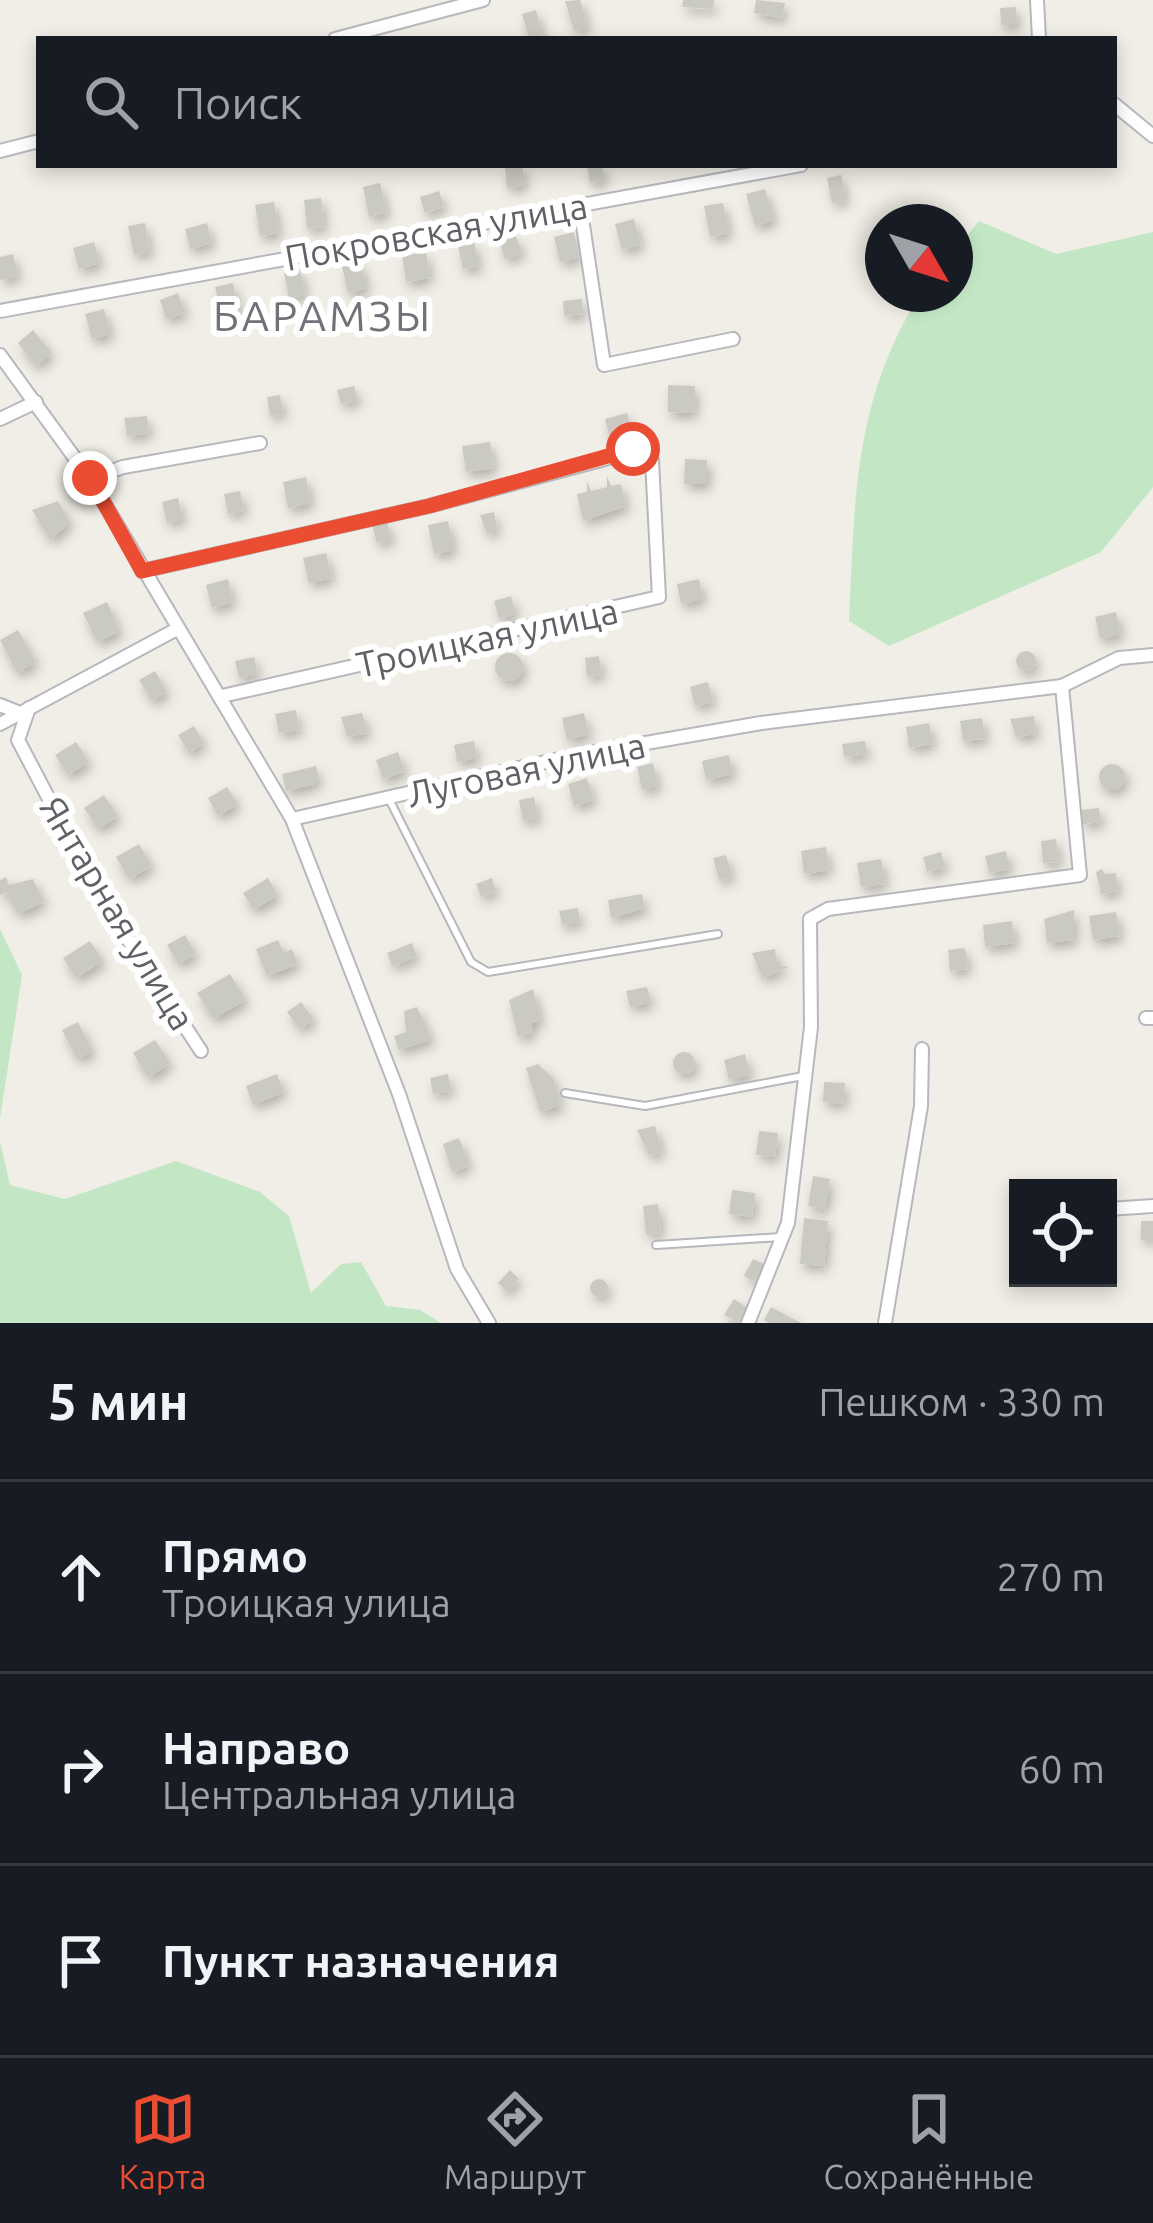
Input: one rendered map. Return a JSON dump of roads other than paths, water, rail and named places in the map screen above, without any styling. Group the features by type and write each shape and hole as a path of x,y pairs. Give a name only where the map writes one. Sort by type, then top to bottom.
{"street":[{"path":"345,36 483,0"},
{"path":"1037,0 1039,36"},
{"path":"1117,106 1153,136"},
{"path":"0,152 36,142"},
{"name":"Покровская улица","path":"0,311 785,168"},
{"path":"580,206 604,365 733,339"},
{"path":"0,355 90,478 292,819 399,1094 457,1269 489,1323"},
{"path":"0,419 36,402"},
{"path":"90,478 123,467 260,443"},
{"name":"Троицкая улица","path":"142,571 429,506 646,448 652,460 659,597 222,696"},
{"path":"0,724 177,629"},
{"name":"Луговая улица","path":"292,819 577,755 760,723 1062,686 1119,658 1153,655"},
{"path":"748,1323 784,1237 813,996 808,932 818,913 1080,875 1062,686"},
{"path":"0,705 24,711"},
{"name":"Янтарная улица","path":"24,711 18,740 101,898 201,1051"},
{"path":"885,1323 921,1106 922,1049"},
{"path":"1117,1208 1153,1206"}],"lane":[{"path":"388,798 471,962 488,972 718,934"},
{"path":"565,1093 645,1106 806,1076"},
{"path":"656,1245 784,1237"}],"district":[{"name":"БАРАМЗЫ","path":"323,315"}]}
